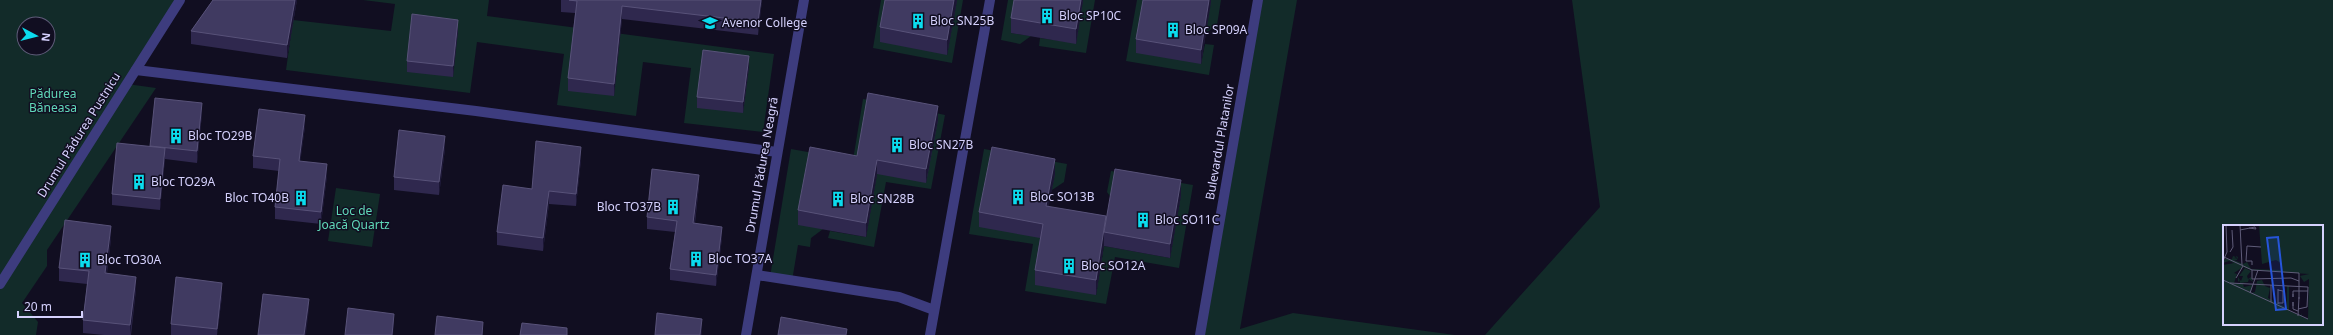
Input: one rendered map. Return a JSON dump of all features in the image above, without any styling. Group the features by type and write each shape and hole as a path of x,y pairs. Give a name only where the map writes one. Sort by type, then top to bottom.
{"street":[{"name":"Drumul Pădurea Pustnicu","path":"0,284 180,0"},
{"name":"Drumul Pădurea Neagră","path":"746,335 804,0"},
{"path":"930,335 990,0"},
{"name":"Bulevardul Platanilor","path":"1200,335 1258,0"},
{"path":"136,70 476,111 777,152"},
{"path":"757,275 899,297 934,310"}],"green space":[{"name":"Pădurea Băneasa","path":"0,0 180,0 127,84 156,88 47,250 47,266 22,303 38,322 36,335 0,335"},
{"path":"363,0 489,0 487,16 774,54 763,132 684,123 691,68 643,62 636,116 557,105 564,54 477,42 470,93 286,70 293,20 391,31 395,4"},
{"path":"881,0 887,0 947,55 957,0 963,0 952,63 873,48"},
{"path":"1008,0 1016,0 1011,33 1031,36 1020,44 1001,40"},
{"path":"1083,0 1095,0 1086,53 1039,46 1040,38 1076,43"},
{"path":"1137,0 1146,0 1201,64 1205,44 1214,45 1209,75 1126,61"},
{"path":"1199,0 1221,0 1217,25 1206,33"},
{"path":"1258,0 1297,0 1240,329 1293,313 1455,335 1200,335"},
{"path":"1572,0 2333,0 2333,335 1485,335 1600,207"},
{"path":"863,99 909,107 857,171 823,229 811,238 810,247 798,245 792,281 770,277 791,149 853,160"},
{"path":"922,110 945,115 931,189 886,182 874,247 828,238 830,231 866,237 877,174"},
{"path":"984,149 1067,164 1064,182 1052,190 992,162 1043,239 1096,295 1104,246 1170,258 1181,195 1112,199 1107,192 1111,171 1193,185 1179,268 1115,257 1106,304 1025,291 1033,244 969,234"},
{"name":"Loc de Joacă Quartz","path":"336,188 380,194 372,247 328,241"}],"building":[{"path":"213,0 295,0 287,45 191,31"},
{"path":"569,0 761,0 758,22 622,6 614,84 568,78 577,1"},
{"name":"Bloc SN25B","path":"885,0 954,0 947,40 880,27"},
{"path":"1014,0 1081,0 1076,29 1011,18"},
{"name":"Bloc SP09A","path":"1143,0 1209,0 1201,50 1136,39"},
{"path":"412,14 458,20 453,66 407,61"},
{"path":"703,50 749,56 743,102 697,97"},
{"path":"868,93 938,106 926,169 877,160 866,223 798,210 810,147 857,156"},
{"name":"Bloc TO29B","path":"155,98 202,103 197,151 150,146"},
{"path":"259,109 305,115 299,161 327,164 321,212 275,207 280,159 253,156"},
{"path":"399,130 445,136 439,182 394,177"},
{"path":"536,141 581,147 576,194 549,191 543,238 497,232 503,185 532,189"},
{"name":"Bloc TO29A","path":"117,143 165,148 160,199 112,194"},
{"path":"992,147 1055,159 1046,206 1106,216 1096,280 1035,270 1043,224 979,212"},
{"path":"652,169 699,175 693,223 722,227 716,275 670,269 677,221 647,217"},
{"name":"Bloc SO11C","path":"1115,169 1181,180 1170,244 1104,232"},
{"path":"65,220 111,226 105,273 136,277 130,325 83,320 89,271 59,268"},
{"path":"176,277 222,283 217,329 171,324"},
{"path":"263,294 309,299 304,335 258,335"},
{"path":"348,308 394,314 392,335 345,335"},
{"path":"657,313 702,319 700,335 655,335"},
{"path":"437,316 483,322 482,335 435,335"},
{"path":"781,317 847,329 846,335 778,335"},
{"path":"522,323 567,328 567,335 520,335"}],"place":[{"name":"Bloc SP10C","path":"1047,16"},
{"name":"Bloc SN25B","path":"918,21"},
{"name":"Avenor College","path":"710,23"},
{"name":"Bloc SP09A","path":"1173,30"},
{"name":"Bloc TO29B","path":"176,136"},
{"name":"Bloc SN27B","path":"897,145"},
{"name":"Bloc TO29A","path":"139,182"},
{"name":"Bloc SO13B","path":"1018,197"},
{"name":"Bloc TO40B","path":"301,198"},
{"name":"Bloc SN28B","path":"838,199"},
{"name":"Bloc TO37B","path":"673,207"},
{"name":"Bloc SO11C","path":"1143,220"},
{"name":"Bloc TO37A","path":"696,259"},
{"name":"Bloc TO30A","path":"85,260"},
{"name":"Bloc SO12A","path":"1069,266"}]}
